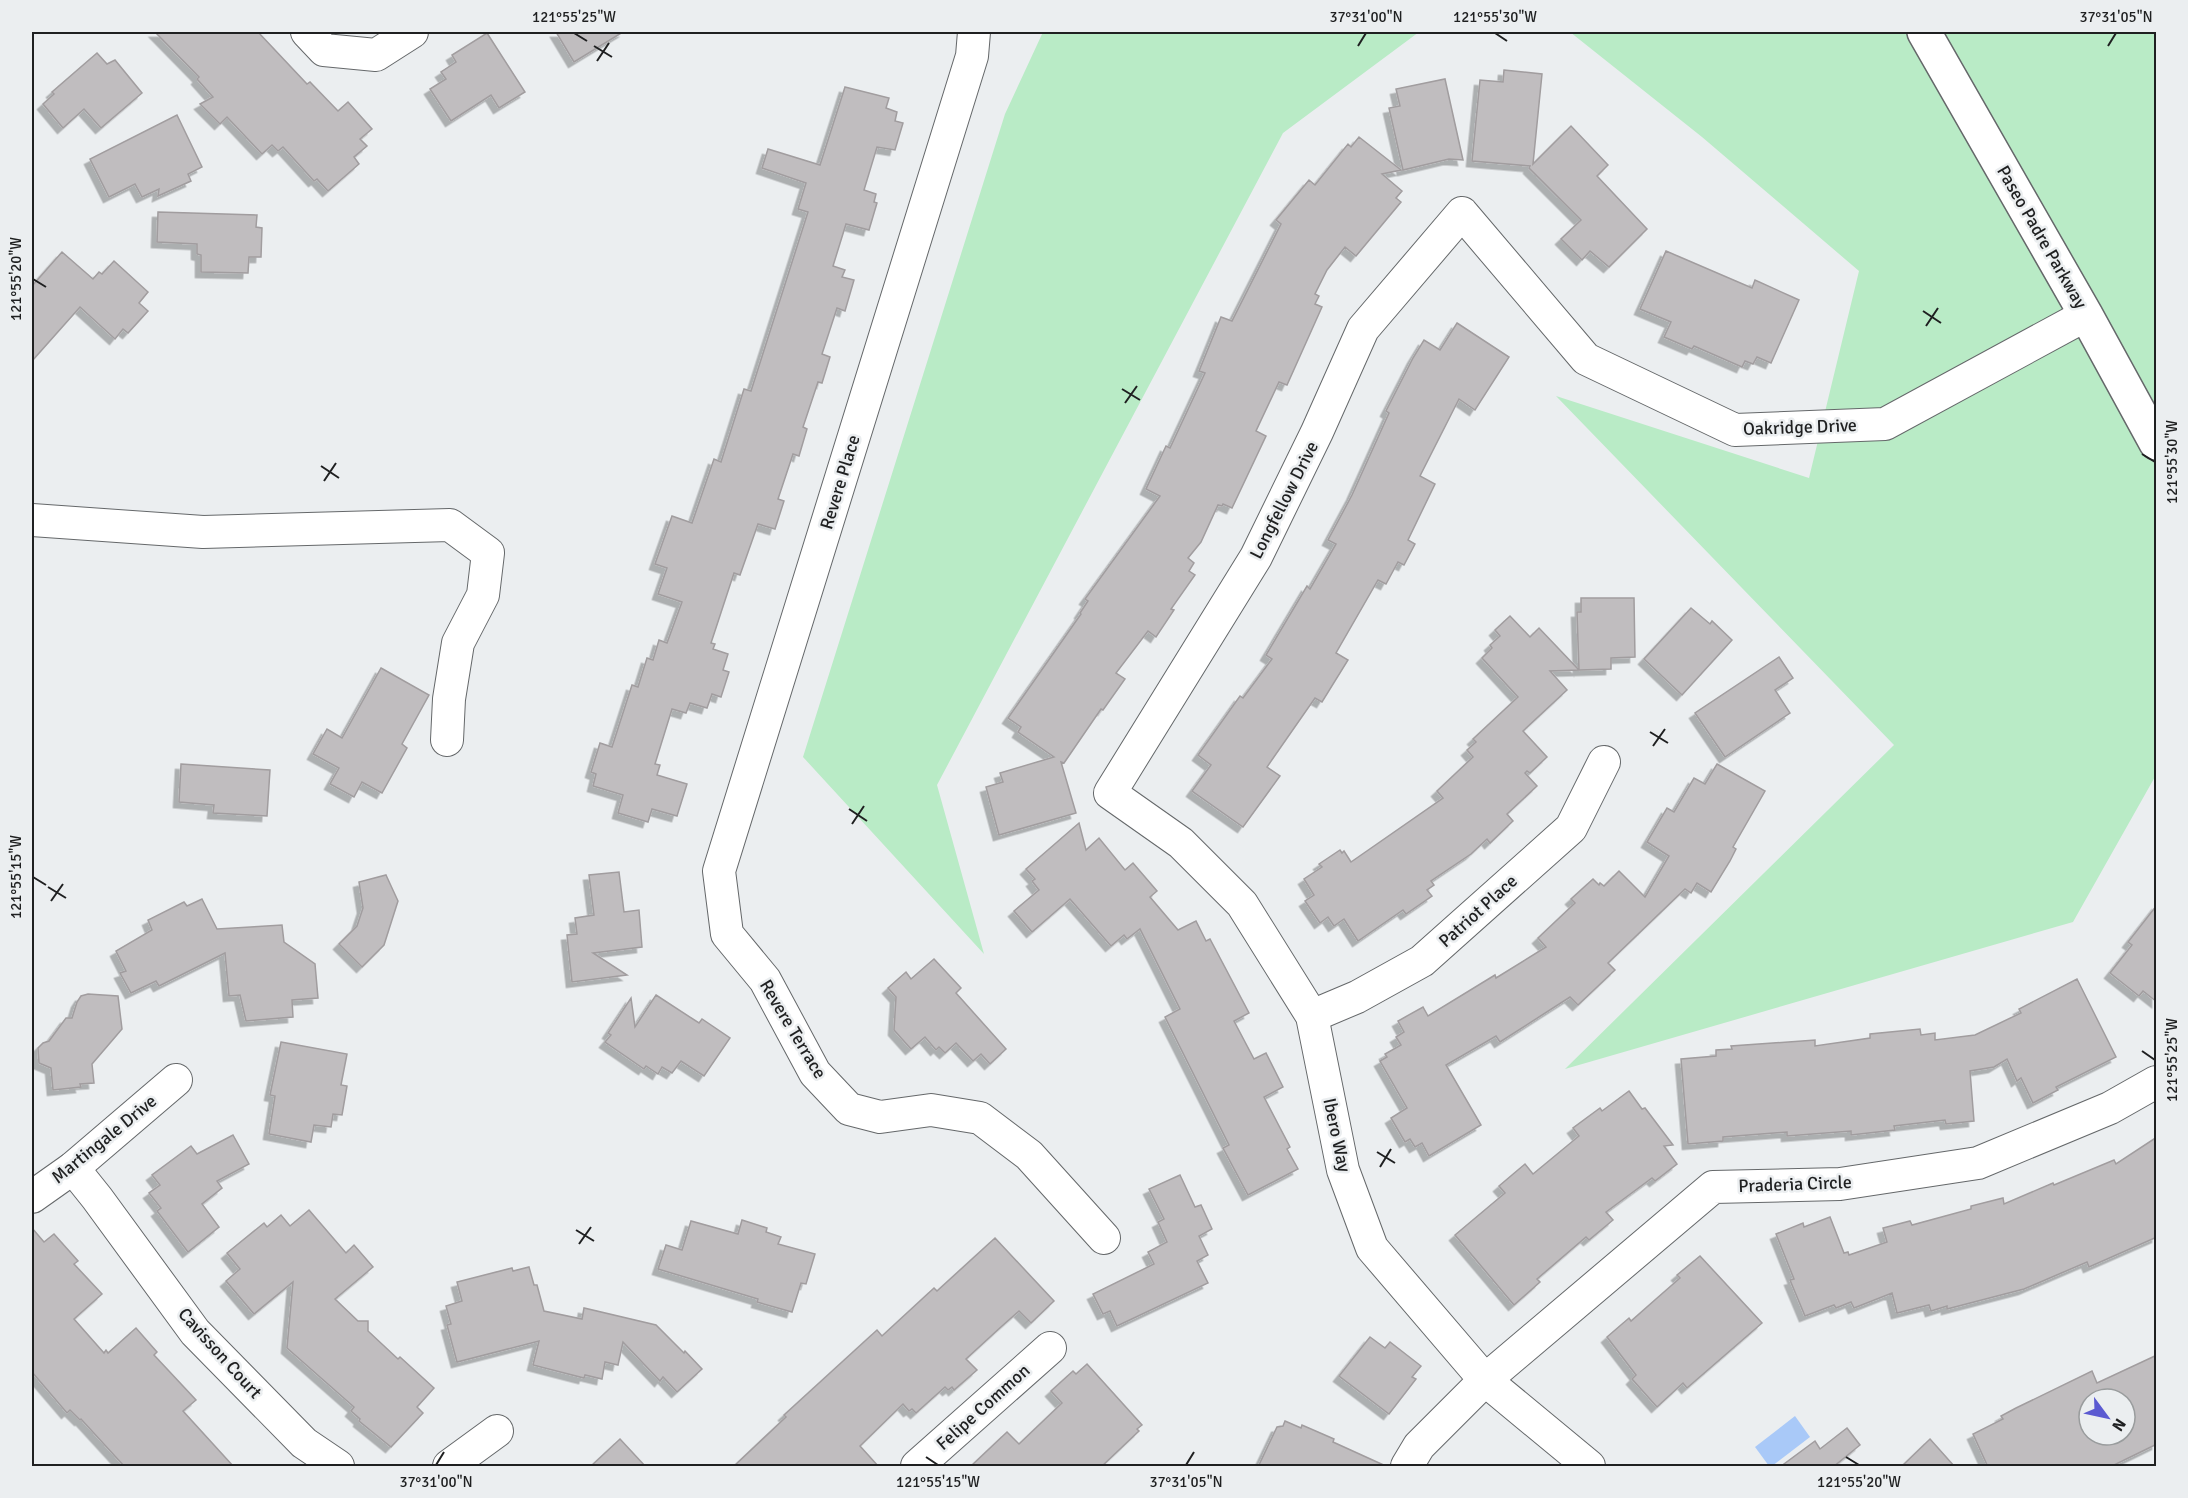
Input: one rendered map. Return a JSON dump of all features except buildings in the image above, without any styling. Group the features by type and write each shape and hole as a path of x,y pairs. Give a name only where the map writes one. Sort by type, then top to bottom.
{"main road":[{"name":"Paseo Padre Parkway","path":"1924,32 2157,443"}],"street":[{"path":"307,32 324,50 376,55 412,32"},
{"name":"Revere Place","path":"727,934 719,871 972,56 974,32"},
{"name":"Oakridge Drive","path":"1462,213 1586,359 1735,430 1886,424 2086,315"},
{"name":"Longfellow Drive","path":"1110,793 1256,557 1317,432 1363,328 1462,213"},
{"path":"32,520 203,532 450,525 488,554 483,595 458,643 449,699 447,740"},
{"name":"Patriot Place","path":"1312,1016 1357,997 1422,961 1571,828 1604,762"},
{"name":"Ibero Way","path":"1110,793 1181,843 1242,904 1312,1016 1343,1170 1372,1248 1485,1380 1589,1467"},
{"name":"Revere Terrace","path":"727,934 765,980 814,1073 849,1109 880,1117 931,1110 980,1118 1029,1155 1104,1238"},
{"name":"Martingale Drive","path":"32,1197 73,1168 176,1080"},
{"name":"Praderia Circle","path":"1407,1467 1419,1446 1485,1380 1713,1187 1840,1184 1978,1163 2110,1108 2157,1082"},
{"name":"Cavisson Court","path":"73,1168 98,1197 195,1332 304,1443 338,1467"},
{"name":"Felipe Common","path":"917,1467 1050,1348"},
{"path":"449,1467 496,1431"}],"green space":[{"path":"1043,32 1419,32 1283,133 937,785 984,954 803,757 1005,114"},
{"path":"1570,32 2156,32 2156,775 2073,922 1565,1069 1894,745 1556,396 1809,478 1859,271 1702,137"}],"water":[{"path":"1795,1416 1810,1437 1769,1466 1755,1447"}]}
